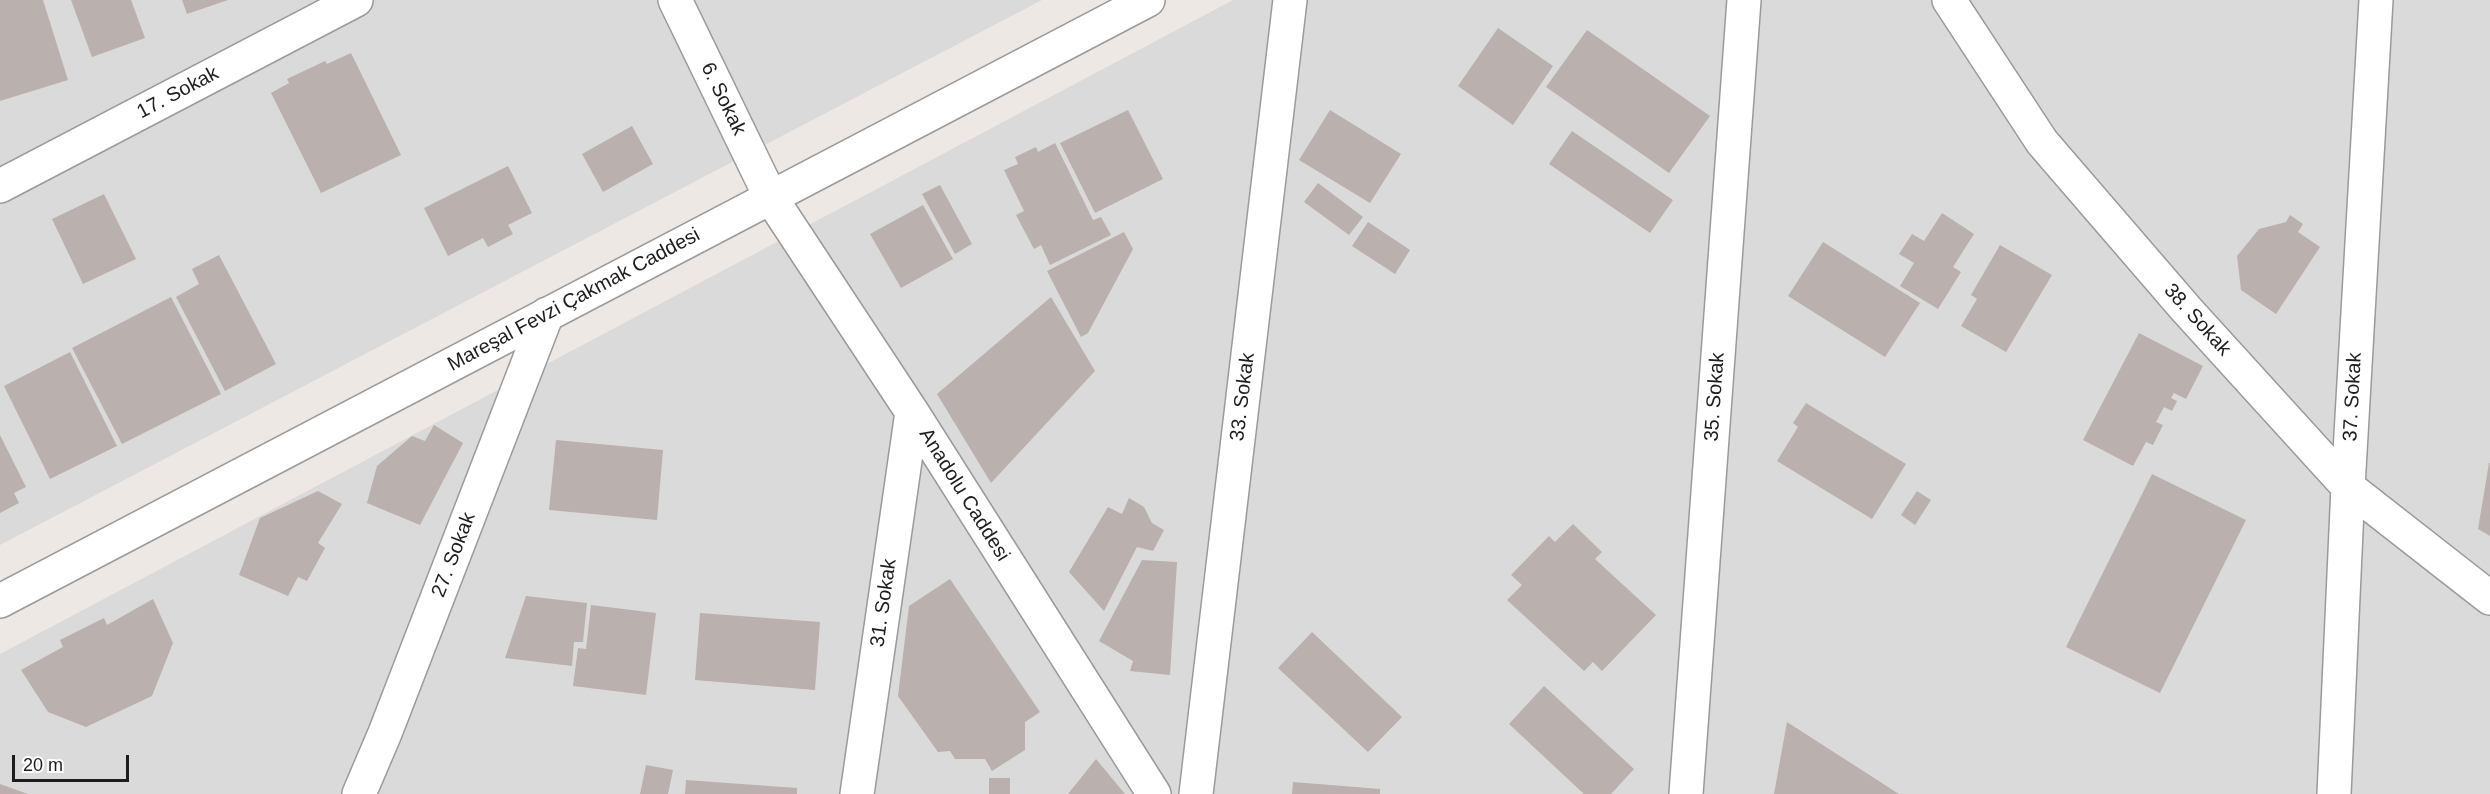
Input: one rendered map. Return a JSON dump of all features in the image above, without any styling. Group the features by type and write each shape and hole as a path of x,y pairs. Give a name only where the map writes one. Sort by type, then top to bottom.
{"street":[{"name":"17. Sokak","path":"0,186 356,0"},
{"name":"6. Sokak","path":"675,0 771,198"},
{"name":"Mareşal Fevzi Çakmak Caddesi","path":"0,601 1148,0"},
{"name":"33. Sokak","path":"1196,794 1290,0"},
{"name":"35. Sokak","path":"1686,794 1744,0"},
{"name":"38. Sokak","path":"1949,0 2042,142 2186,309 2348,487 2490,598"},
{"name":"37. Sokak","path":"2334,794 2348,487 2376,0"},
{"name":"Anadolu Caddesi","path":"771,198 912,412 1154,794"},
{"name":"27. Sokak","path":"359,794 385,733 547,314"},
{"name":"31. Sokak","path":"858,794 912,412"}],"shaded area":[{"path":"0,0 1042,0 0,545"},
{"path":"1233,0 2490,0 2490,794 0,794 0,654"}],"building":[{"path":"0,0 43,0 68,80 0,101"},
{"path":"71,0 131,0 145,38 92,57"},
{"path":"182,0 228,0 187,14"},
{"path":"1498,28 1553,66 1513,125 1458,86"},
{"path":"1587,30 1710,116 1669,173 1546,87"},
{"path":"351,53 401,155 321,193 271,93 289,83 287,79 325,61 327,64"},
{"path":"1128,110 1163,179 1095,213 1060,143"},
{"path":"1330,110 1401,154 1370,203 1299,160"},
{"path":"632,126 653,164 603,192 582,154"},
{"path":"1572,131 1673,200 1650,233 1549,164"},
{"path":"1055,143 1093,220 1101,217 1111,235 1050,265 1041,245 1034,249 1016,215 1024,211 1004,170 1018,164 1015,157 1036,147 1038,152"},
{"path":"508,166 532,213 508,225 513,234 488,247 483,238 448,256 424,208"},
{"path":"1318,183 1363,217 1349,235 1304,202"},
{"path":"940,185 972,244 955,254 922,194"},
{"path":"104,194 136,259 83,284 52,219"},
{"path":"923,205 953,259 901,288 870,234"},
{"path":"1942,213 1974,234 1953,267 1961,272 1938,309 1900,286 1914,263 1899,254 1912,234 1924,241"},
{"path":"2290,215 2303,224 2298,232 2320,247 2276,314 2241,290 2237,256 2259,229 2286,222"},
{"path":"1368,222 1410,250 1395,274 1352,246"},
{"path":"1124,232 1133,249 1088,333 1081,337 1047,271"},
{"path":"1823,242 1920,303 1885,357 1788,296"},
{"path":"2000,245 2052,275 2006,352 1961,326 1977,299 1971,295"},
{"path":"219,255 276,364 225,391 176,297 199,284 192,269"},
{"path":"171,297 221,394 122,444 72,348"},
{"path":"1051,297 1095,371 991,483 937,394"},
{"path":"2139,333 2203,366 2186,399 2174,393 2171,398 2177,401 2172,411 2164,407 2156,422 2163,425 2153,445 2146,442 2133,466 2083,440"},
{"path":"70,352 117,446 50,479 4,386"},
{"path":"1806,403 1906,464 1872,519 1777,461 1798,427 1793,423"},
{"path":"434,425 463,443 420,525 367,503 377,466 412,436 425,441"},
{"path":"0,435 26,487 14,493 19,503 0,513"},
{"path":"556,440 663,450 657,520 549,510"},
{"path":"2490,463 2490,536 2478,529"},
{"path":"2152,474 2246,520 2160,693 2066,647"},
{"path":"318,491 342,504 318,543 325,548 307,581 298,577 288,596 239,575 260,518"},
{"path":"1917,491 1931,500 1915,525 1901,515"},
{"path":"1129,498 1144,507 1152,523 1164,530 1153,551 1137,547 1104,611 1069,572 1108,507 1122,514"},
{"path":"1573,524 1602,552 1595,559 1656,615 1602,671 1593,662 1584,671 1507,600 1522,585 1511,575 1549,536 1555,542"},
{"path":"1142,560 1177,562 1170,675 1130,671 1133,661 1099,641"},
{"path":"950,579 1040,712 1025,722 1025,750 992,771 985,759 955,759 950,751 938,752 898,696 909,606"},
{"path":"526,596 587,603 583,642 574,642 572,666 505,658"},
{"path":"153,599 173,643 152,696 86,727 48,712 21,670 63,647 60,640 104,618 107,625"},
{"path":"591,605 656,613 646,695 573,686 578,648 586,649"},
{"path":"700,613 820,622 815,690 695,680"},
{"path":"1312,632 1402,717 1368,752 1278,668"},
{"path":"1544,686 1634,769 1611,794 1584,794 1509,724"},
{"path":"1787,722 1899,794 1774,794"},
{"path":"1096,759 1125,794 1068,794"},
{"path":"646,765 673,770 668,794 640,794"},
{"path":"989,778 1010,778 1010,794 989,794"},
{"path":"686,780 797,788 797,794 685,794"},
{"path":"1293,782 1380,789 1380,794 1292,794"},
{"path":"0,784 28,794 0,794"}]}
